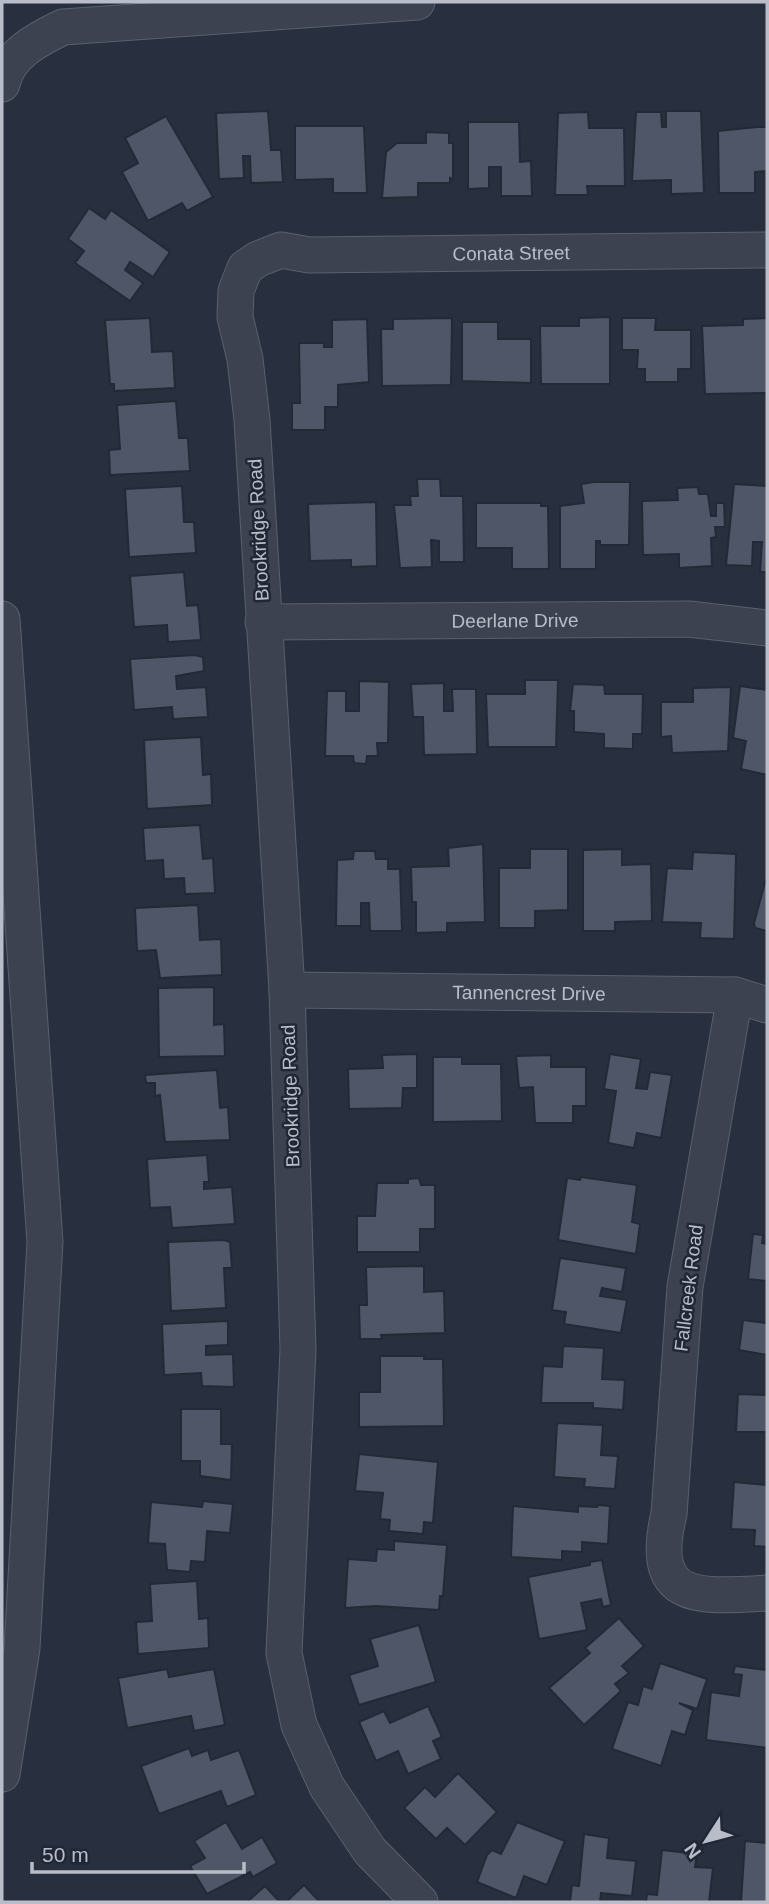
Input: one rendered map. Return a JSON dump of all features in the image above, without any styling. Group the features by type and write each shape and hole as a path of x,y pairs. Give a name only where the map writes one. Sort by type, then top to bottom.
{"street":[{"path":"2,84 4,73 30,43 62,27 417,2"},
{"name":"Conata Street","path":"258,258 281,250 309,255 767,250"},
{"name":"Brookridge Road","path":"258,258 244,268 236,291 235,317 245,359 252,420 287,990 298,1350 284,1653 299,1725 327,1787 370,1851 420,1902"},
{"path":"2,619 45,1241 22,1648 2,1774"},
{"name":"Deerlane Drive","path":"263,622 689,619 767,628"},
{"name":"Tannencrest Drive","path":"287,990 751,1000"},
{"name":"Fallcreek Road","path":"751,1000 685,1287 669,1514 661,1544 663,1563 673,1582 692,1592 715,1596 767,1593"}],"building":[{"path":"268,111 271,150 281,150 283,182 251,183 250,156 243,156 244,178 219,179 216,113"},
{"path":"666,111 701,111 704,193 671,194 671,180 632,181 636,112 661,112 662,127 666,127"},
{"path":"588,112 589,128 624,128 625,186 587,186 588,195 555,195 558,113"},
{"path":"166,116 213,197 187,211 182,203 148,221 122,172 138,163 125,138"},
{"path":"468,122 519,122 520,162 531,161 532,196 501,196 501,167 489,167 489,188 468,189"},
{"path":"295,126 364,126 367,193 333,193 333,179 295,180"},
{"path":"767,127 767,171 755,172 755,193 719,193 718,131"},
{"path":"426,132 449,133 449,143 453,143 453,179 450,178 450,183 418,183 418,197 382,198 386,152 397,143 426,143"},
{"path":"89,208 105,219 111,210 170,252 153,277 130,262 125,270 143,283 130,301 75,263 84,251 68,239"},
{"path":"610,317 610,384 541,384 540,326 579,326 579,318"},
{"path":"150,318 152,352 173,351 175,388 114,391 114,384 110,384 105,320"},
{"path":"452,318 451,385 382,386 381,329 393,329 393,319"},
{"path":"622,318 656,318 655,330 691,330 691,369 678,369 678,382 645,382 645,369 637,369 638,350 622,350"},
{"path":"767,318 767,393 705,394 702,326 743,325 743,319"},
{"path":"367,319 369,382 338,385 338,407 325,407 325,430 292,430 292,403 300,403 299,343 324,343 324,347 332,347 332,320"},
{"path":"462,322 498,322 498,339 531,339 531,383 462,381"},
{"path":"176,401 179,438 188,438 190,471 110,475 109,450 120,449 117,405"},
{"path":"417,479 440,479 441,496 463,496 464,562 439,562 439,541 431,540 432,567 400,568 394,505 411,505 410,496 418,496"},
{"path":"630,482 629,545 600,545 600,541 596,541 596,569 560,569 560,506 584,503 581,484"},
{"path":"734,484 767,486 767,572 760,572 762,542 753,542 752,566 726,565"},
{"path":"182,486 184,522 194,522 196,553 129,557 125,489"},
{"path":"698,487 699,494 708,494 711,516 716,516 716,503 724,503 725,527 715,527 716,537 711,538 712,566 679,568 679,554 643,555 642,501 678,500 677,488"},
{"path":"376,502 377,566 351,567 351,560 310,561 308,504"},
{"path":"476,503 541,503 541,506 548,506 549,569 512,569 512,548 476,548"},
{"path":"184,572 187,606 198,605 201,640 168,642 167,625 134,627 130,576"},
{"path":"195,655 203,657 204,671 176,676 177,689 206,687 208,717 173,719 172,707 134,710 130,659"},
{"path":"525,680 558,680 556,747 488,747 486,694 525,694"},
{"path":"359,681 389,682 388,743 377,743 378,756 367,756 366,764 354,763 353,756 325,756 327,691 346,691 346,711 359,711"},
{"path":"444,683 444,711 453,711 452,689 476,689 477,754 424,755 423,717 413,717 411,684"},
{"path":"573,684 604,685 605,694 643,694 642,734 633,734 633,749 604,748 604,734 574,732 574,711 570,711"},
{"path":"740,686 767,690 767,775 741,769 746,741 733,738"},
{"path":"731,687 728,751 672,753 671,736 661,737 661,702 693,702 693,688"},
{"path":"201,737 203,775 211,774 212,805 147,809 144,740"},
{"path":"200,825 203,859 213,858 215,893 185,894 184,878 164,879 163,860 145,861 143,828"},
{"path":"483,844 485,922 447,923 447,932 416,933 416,902 412,902 411,867 449,866 448,848"},
{"path":"530,849 568,849 568,910 535,911 535,928 499,928 499,868 530,868"},
{"path":"622,849 622,865 651,864 652,921 615,922 615,931 583,931 583,850"},
{"path":"354,851 375,851 376,859 388,859 388,869 400,869 402,931 370,931 369,903 361,903 361,926 336,926 337,860 353,859"},
{"path":"693,852 736,854 734,939 700,938 701,923 662,922 667,868 692,869"},
{"path":"767,875 767,931 755,928 754,923"},
{"path":"198,905 200,940 221,939 222,975 160,978 156,950 137,951 135,908"},
{"path":"214,987 214,1025 224,1024 225,1056 159,1057 158,988"},
{"path":"417,1054 417,1088 403,1088 402,1108 349,1109 348,1069 383,1068 382,1055"},
{"path":"610,1054 641,1059 636,1088 647,1089 650,1072 672,1075 661,1138 637,1133 634,1148 608,1143 616,1091 604,1089"},
{"path":"551,1055 551,1067 586,1067 586,1106 573,1106 573,1123 535,1123 533,1087 519,1088 516,1056"},
{"path":"433,1057 462,1057 462,1064 501,1064 502,1121 433,1122"},
{"path":"217,1070 220,1108 228,1107 230,1140 165,1142 160,1095 155,1096 155,1083 146,1083 145,1075"},
{"path":"207,1155 209,1182 204,1182 204,1189 232,1187 235,1224 172,1228 170,1207 150,1208 147,1159"},
{"path":"581,1177 637,1185 632,1222 640,1224 636,1254 558,1240 567,1178 580,1180"},
{"path":"419,1178 421,1185 435,1185 435,1229 420,1229 420,1252 357,1252 357,1216 375,1216 377,1183 408,1183 408,1179"},
{"path":"753,1234 763,1235 762,1243 767,1244 767,1281 748,1279"},
{"path":"168,1242 230,1242 232,1268 224,1268 226,1308 171,1311"},
{"path":"560,1258 626,1268 622,1292 602,1288 600,1296 627,1300 621,1333 564,1324 566,1312 552,1310"},
{"path":"424,1266 424,1292 444,1291 445,1333 381,1335 382,1339 360,1339 359,1305 367,1305 366,1267"},
{"path":"767,1312 767,1355 739,1350 743,1320 766,1323"},
{"path":"228,1321 228,1345 206,1346 206,1355 233,1354 234,1387 202,1386 201,1373 164,1375 162,1324"},
{"path":"563,1346 604,1348 602,1379 625,1380 623,1410 593,1408 593,1403 541,1403 543,1366 562,1367"},
{"path":"380,1356 443,1359 444,1426 359,1427 359,1392 380,1392"},
{"path":"738,1394 767,1395 767,1432 736,1432"},
{"path":"181,1409 221,1409 221,1444 232,1444 231,1480 200,1476 200,1461 181,1461"},
{"path":"557,1423 603,1425 601,1455 618,1456 615,1489 584,1487 585,1479 554,1477"},
{"path":"359,1454 438,1462 433,1523 424,1522 423,1534 389,1531 390,1520 380,1519 383,1493 355,1491"},
{"path":"734,1482 767,1485 767,1547 754,1546 755,1530 731,1529"},
{"path":"203,1501 233,1504 230,1533 207,1531 205,1562 191,1561 190,1572 167,1570 165,1544 148,1543 151,1502 202,1507"},
{"path":"513,1506 578,1512 578,1506 610,1506 608,1544 582,1542 582,1552 562,1551 562,1560 511,1557"},
{"path":"394,1541 447,1545 443,1596 440,1596 439,1610 376,1606 345,1608 348,1559 376,1561 377,1549 394,1550"},
{"path":"602,1560 611,1605 603,1607 601,1599 581,1603 587,1630 539,1639 528,1577 590,1565 590,1562"},
{"path":"197,1581 199,1619 208,1618 209,1648 138,1654 136,1622 152,1621 150,1584"},
{"path":"619,1618 644,1646 622,1666 629,1673 615,1684 621,1691 584,1725 549,1688 590,1653 585,1648"},
{"path":"419,1625 436,1682 359,1705 349,1675 378,1666 370,1639"},
{"path":"660,1663 707,1679 697,1709 679,1703 693,1710 685,1735 672,1731 661,1766 612,1749 628,1702 638,1705 643,1686 652,1689"},
{"path":"735,1666 767,1670 767,1748 706,1740 711,1692 739,1696 742,1675 733,1674"},
{"path":"167,1669 169,1677 214,1669 225,1725 194,1731 191,1716 127,1728 118,1678"},
{"path":"428,1706 442,1737 433,1741 441,1759 408,1774 398,1751 376,1761 359,1722 384,1711 390,1723"},
{"path":"189,1748 192,1756 208,1750 211,1760 239,1750 256,1795 227,1807 221,1791 159,1814 141,1766"},
{"path":"458,1773 497,1812 465,1845 447,1828 436,1839 404,1808 425,1787 435,1797"},
{"path":"226,1822 242,1849 262,1837 277,1863 253,1877 250,1872 207,1894 190,1866 205,1858 194,1841"},
{"path":"517,1822 565,1841 547,1885 524,1876 516,1898 477,1882 487,1855 492,1850 501,1854"},
{"path":"584,1834 609,1838 607,1858 636,1861 632,1896 601,1893 600,1902 570,1902 572,1885 579,1886"},
{"path":"745,1841 767,1843 767,1902 741,1902"},
{"path":"662,1850 697,1854 695,1867 713,1868 709,1902 646,1902 647,1894 657,1895"},
{"path":"304,1885 320,1902 286,1902"},
{"path":"265,1886 280,1902 247,1902"}]}
